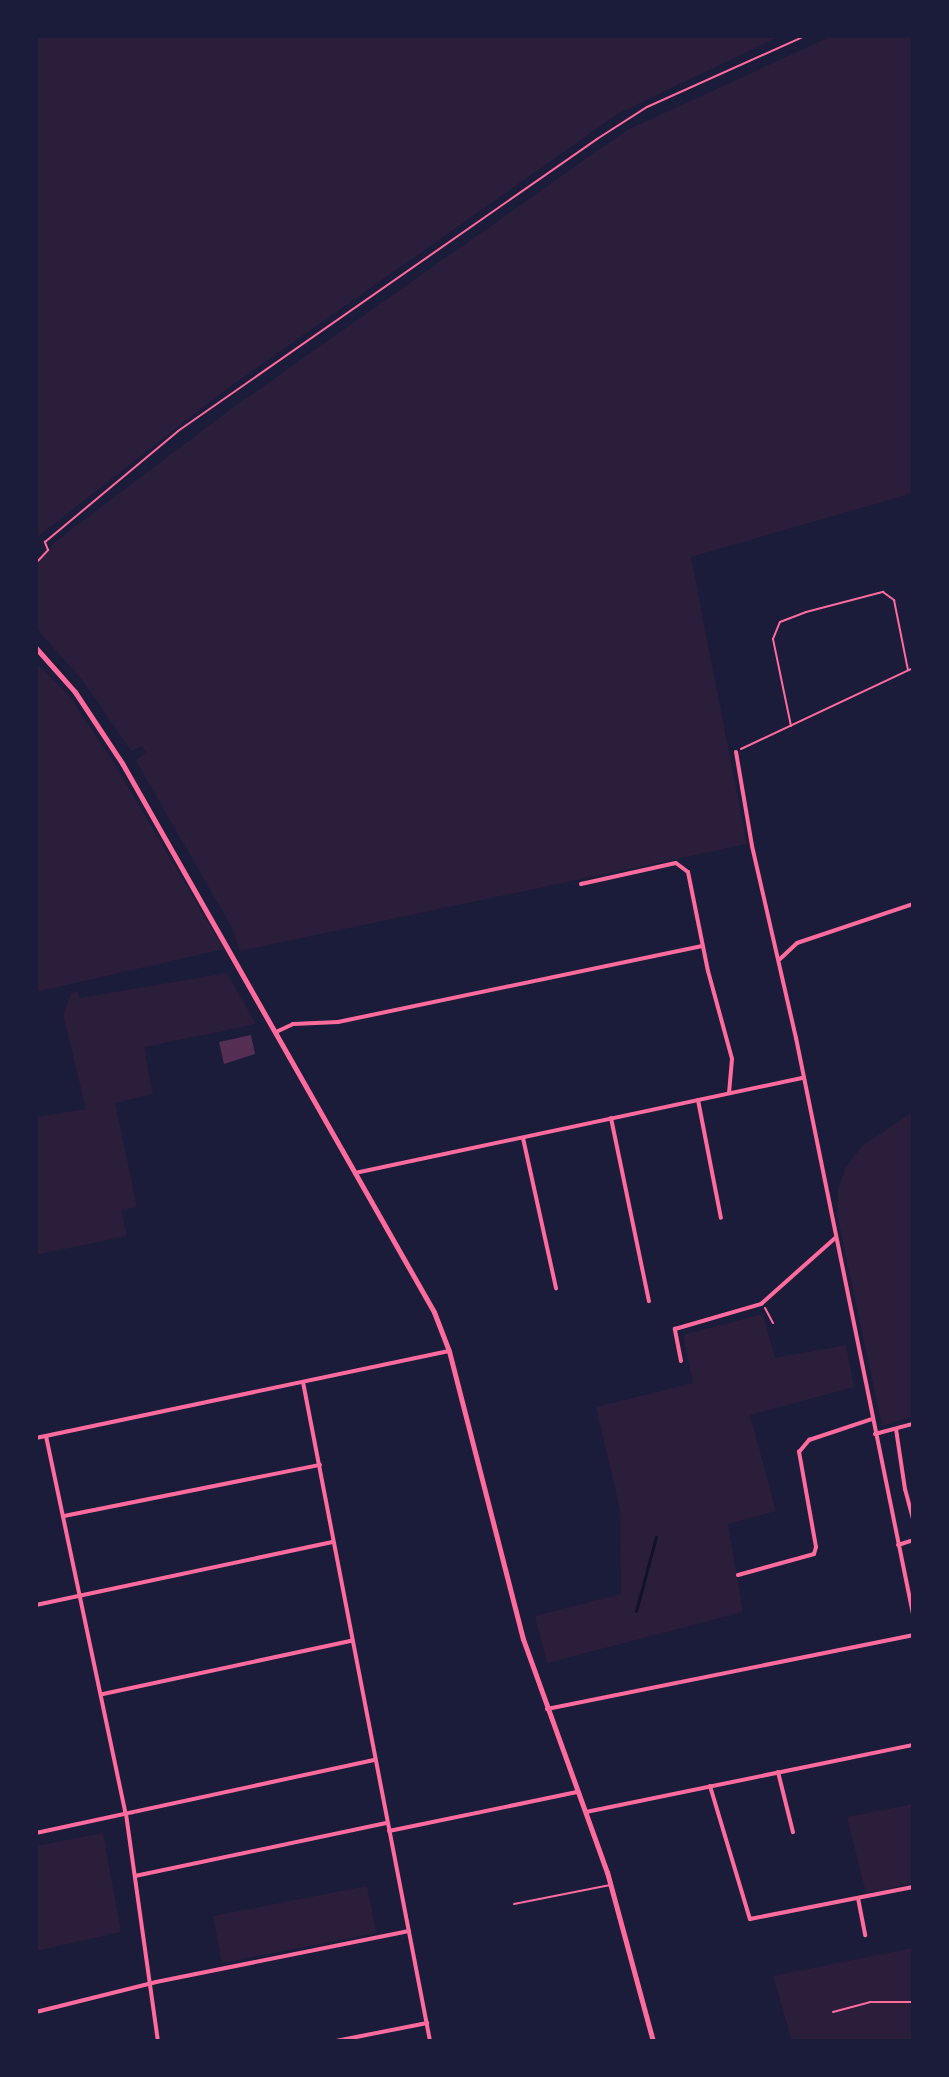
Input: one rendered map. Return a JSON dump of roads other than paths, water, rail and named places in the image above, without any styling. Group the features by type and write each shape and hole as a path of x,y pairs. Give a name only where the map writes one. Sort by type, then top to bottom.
{"street":[{"path":"36,648 81,701 122,763 434,1312 449,1351 505,1576 546,1709 611,1885 653,2041"},
{"path":"736,752 913,1614"},
{"path":"581,884 676,863 688,872 702,946 732,1059 729,1093"},
{"path":"779,960 797,943 913,904"},
{"path":"276,1032 293,1024 338,1022 702,946"},
{"path":"355,1173 804,1077"},
{"path":"698,1100 721,1218"},
{"path":"611,1118 649,1301"},
{"path":"523,1137 556,1288"},
{"path":"681,1361 675,1329 761,1304 835,1238"},
{"path":"36,1438 449,1351"},
{"path":"303,1382 430,2041"},
{"path":"738,1575 806,1559 814,1554 816,1547 799,1452 809,1440 872,1419"},
{"path":"875,1434 913,1424"},
{"path":"896,1429 905,1489 913,1518"},
{"path":"46,1436 126,1814 158,2041"},
{"path":"64,1516 320,1465"},
{"path":"898,1545 913,1540"},
{"path":"36,1605 332,1542"},
{"path":"546,1709 913,1635"},
{"path":"103,1694 351,1641"},
{"path":"585,1812 913,1745"},
{"path":"36,1833 375,1760"},
{"path":"778,1772 793,1832"},
{"path":"710,1786 750,1919 913,1887"},
{"path":"389,1831 577,1792"},
{"path":"134,1876 387,1823"},
{"path":"858,1898 865,1935"},
{"path":"36,2012 150,1984 409,1931"},
{"path":"336,2041 427,2023"}],"lane":[{"path":"514,1904 611,1885"}],"waterway":[{"path":"636,1611 656,1537"}]}
